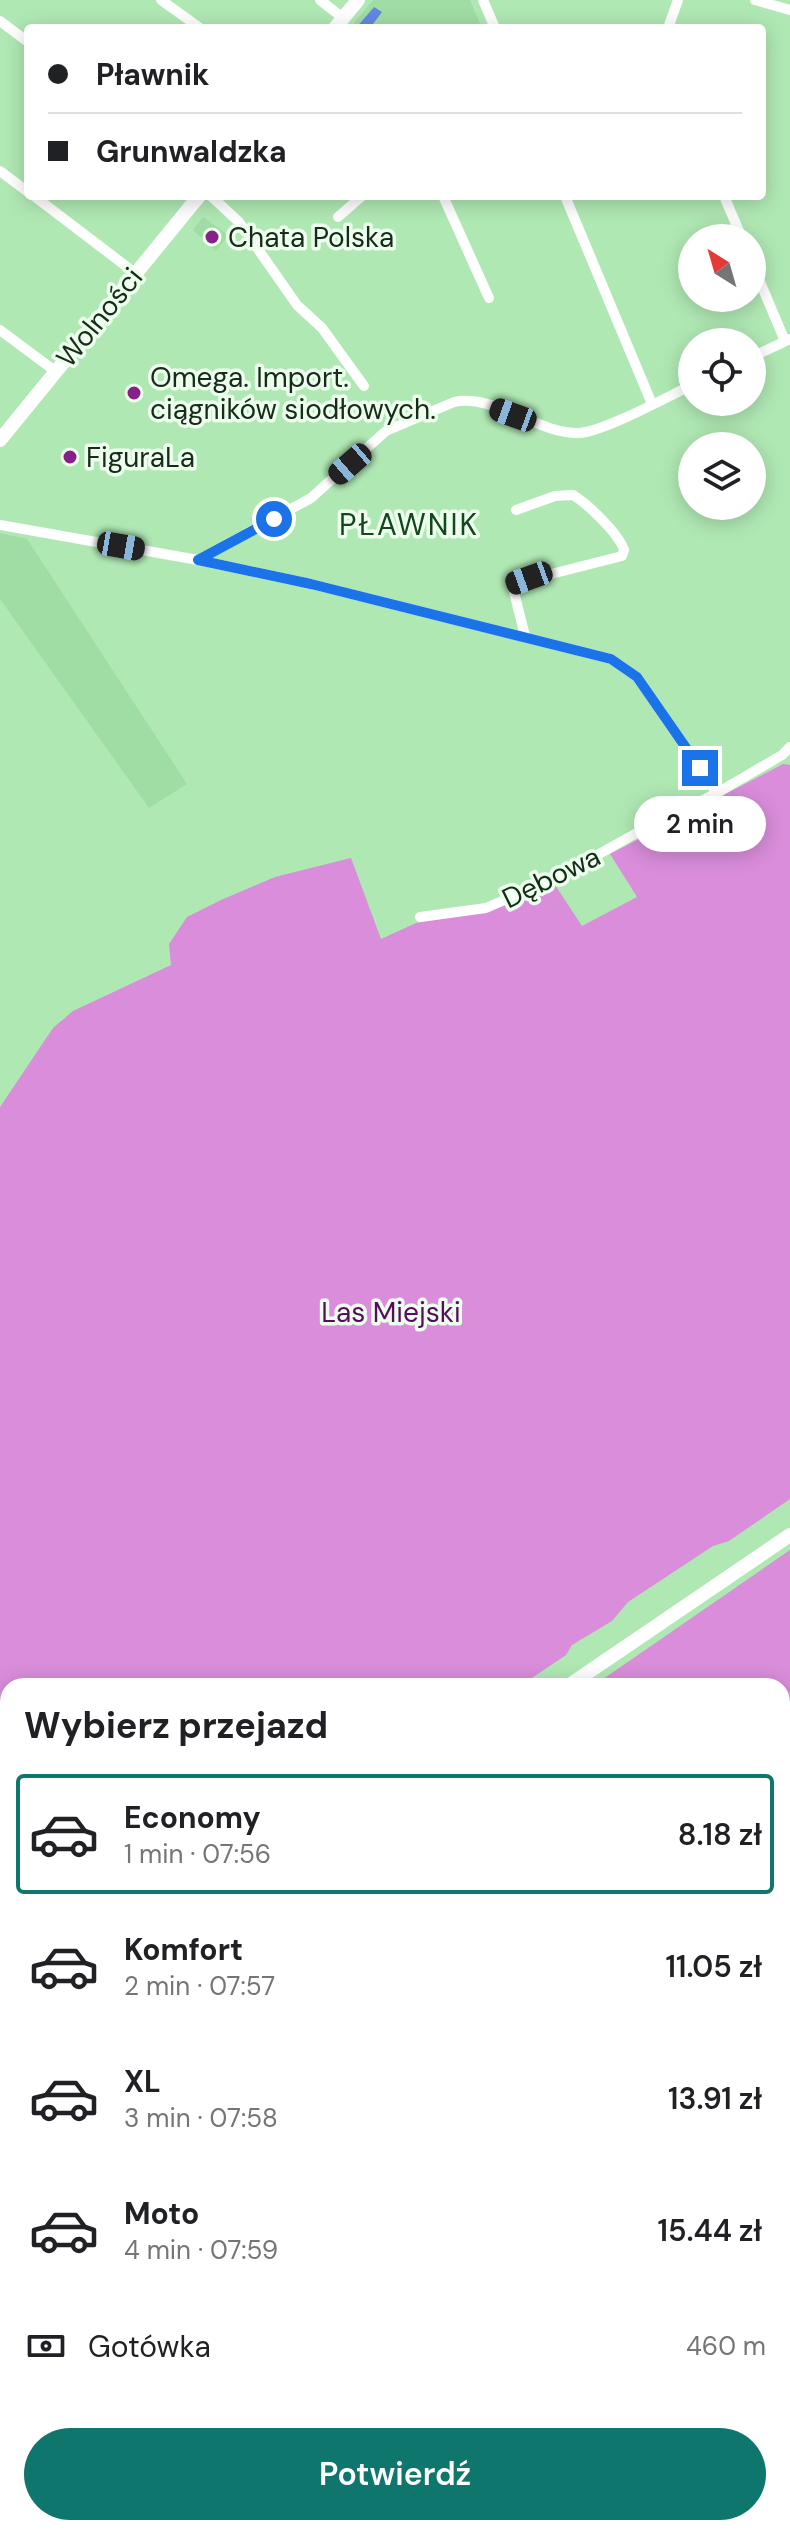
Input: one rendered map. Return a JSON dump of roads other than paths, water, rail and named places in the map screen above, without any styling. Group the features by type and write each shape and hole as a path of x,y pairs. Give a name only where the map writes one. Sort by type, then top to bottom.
{"street":[{"path":"161,0 194,24"},
{"path":"320,0 339,23 358,0"},
{"path":"483,0 493,24"},
{"path":"669,24 678,0"},
{"path":"755,0 790,10"},
{"path":"0,21 24,39"},
{"path":"0,171 24,189"},
{"path":"39,200 135,273"},
{"name":"Wolności","path":"0,440 196,200"},
{"path":"215,200 239,222 297,305 322,328 364,386"},
{"path":"338,217 357,200"},
{"path":"445,200 489,298"},
{"path":"567,200 652,404"},
{"path":"726,200 736,224"},
{"path":"766,293 788,340 766,350"},
{"path":"0,330 55,371"},
{"path":"198,560 311,498 386,431 454,402 479,402 544,426 578,433 601,428 678,392"},
{"path":"516,510 555,496 573,495 621,541 624,550 622,556 512,584 525,636"},
{"path":"0,525 198,560 611,659 637,677 717,793"},
{"name":"Dębowa","path":"420,917 486,908 558,877 717,793 786,751"},
{"path":"580,1678 790,1535"}],"water":[{"path":"374,7 382,12 373,24 359,24"}],"place":[{"name":"Chata Polska","path":"212,237"},
{"name":"Omega. Import. ciągników siodłowych.","path":"134,393"},
{"name":"FiguraLa","path":"70,457"}],"district":[{"name":"PŁAWNIK","path":"409,525"}],"park label":[{"name":"Las Miejski","path":"391,1312"}]}
